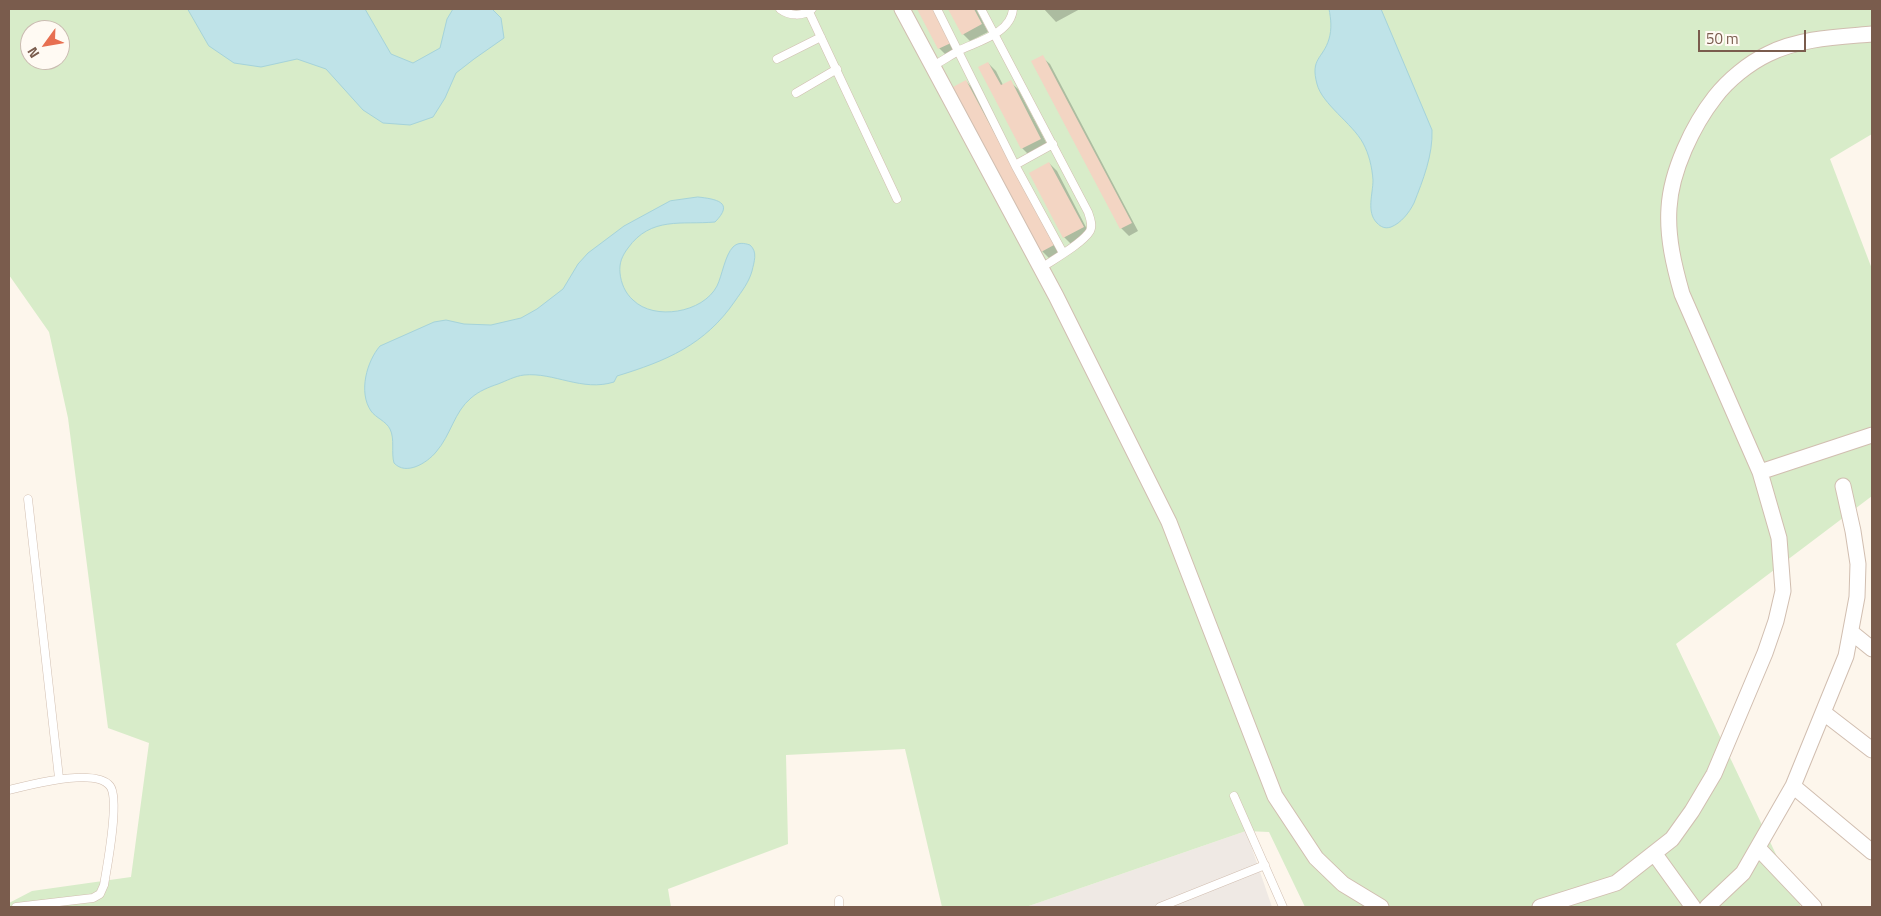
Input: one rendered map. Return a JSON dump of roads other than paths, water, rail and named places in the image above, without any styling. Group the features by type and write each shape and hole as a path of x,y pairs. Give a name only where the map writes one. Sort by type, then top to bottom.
{"street":[{"path":"902,9 1041,268 1169,522 1275,796 1316,858 1343,884 1381,907"},
{"path":"1540,907 1616,883 1672,839 1692,811 1714,774 1758,670 1776,621 1783,591 1779,538 1760,472 1682,294 1674,264 1670,237 1669,207 1673,180 1697,123 1716,96 1741,72 1768,54 1795,44 1832,37 1872,34"},
{"path":"1760,472 1872,435"},
{"path":"1707,907 1743,873 1793,786 1846,656 1857,597 1858,564 1843,486"},
{"path":"1850,632 1872,649"},
{"path":"1824,713 1872,750"},
{"path":"1793,786 1872,852"},
{"path":"1758,848 1814,907"},
{"path":"1654,853 1693,907"}],"lane":[{"path":"780,9 795,15 811,10 821,36 896,199"},
{"path":"937,9 1015,165 1063,253"},
{"path":"981,9 1088,212 1092,225 1089,232 1080,241 1041,268"},
{"path":"933,66 958,51 994,34 1007,25 1012,18 1013,9"},
{"path":"777,59 821,36"},
{"path":"796,93 837,69"},
{"path":"1015,165 1053,144"},
{"path":"28,499 59,778"},
{"path":"9,790 59,778 90,779 106,782 111,787 114,795 114,811 104,885 100,894 93,898 16,907"},
{"path":"1234,796 1283,907"},
{"path":"1160,907 1265,865"}],"water":[{"path":"188,9 365,9 391,54 413,63 440,48 447,19 453,9 492,9 501,18 504,38 456,73 445,98 433,117 410,125 383,123 363,110 326,69 297,59 261,67 234,63 209,46"},
{"path":"1329,9 1381,9 1432,130 1429,158 1414,203 1404,217 1391,227 1385,228 1380,226 1372,214 1373,175 1369,156 1363,143 1325,99 1317,84 1315,75 1316,64 1331,32"},
{"path":"698,197 721,203 723,210 715,222 668,224 647,231 637,238 626,251 621,263 620,273 622,284 628,294 642,307 665,312 678,311 701,303 710,295 717,286 728,255 733,247 741,243 750,245 755,257 749,279 735,301 711,329 683,349 652,364 617,376 614,382 591,385 546,376 524,375 514,377 481,391 465,404 436,452 422,464 404,468 394,463 390,429 371,411 365,395 368,368 375,352 380,346 434,322 446,320 464,324 491,325 521,318 537,309 563,289 578,264 588,253 624,226 670,201"}]}
